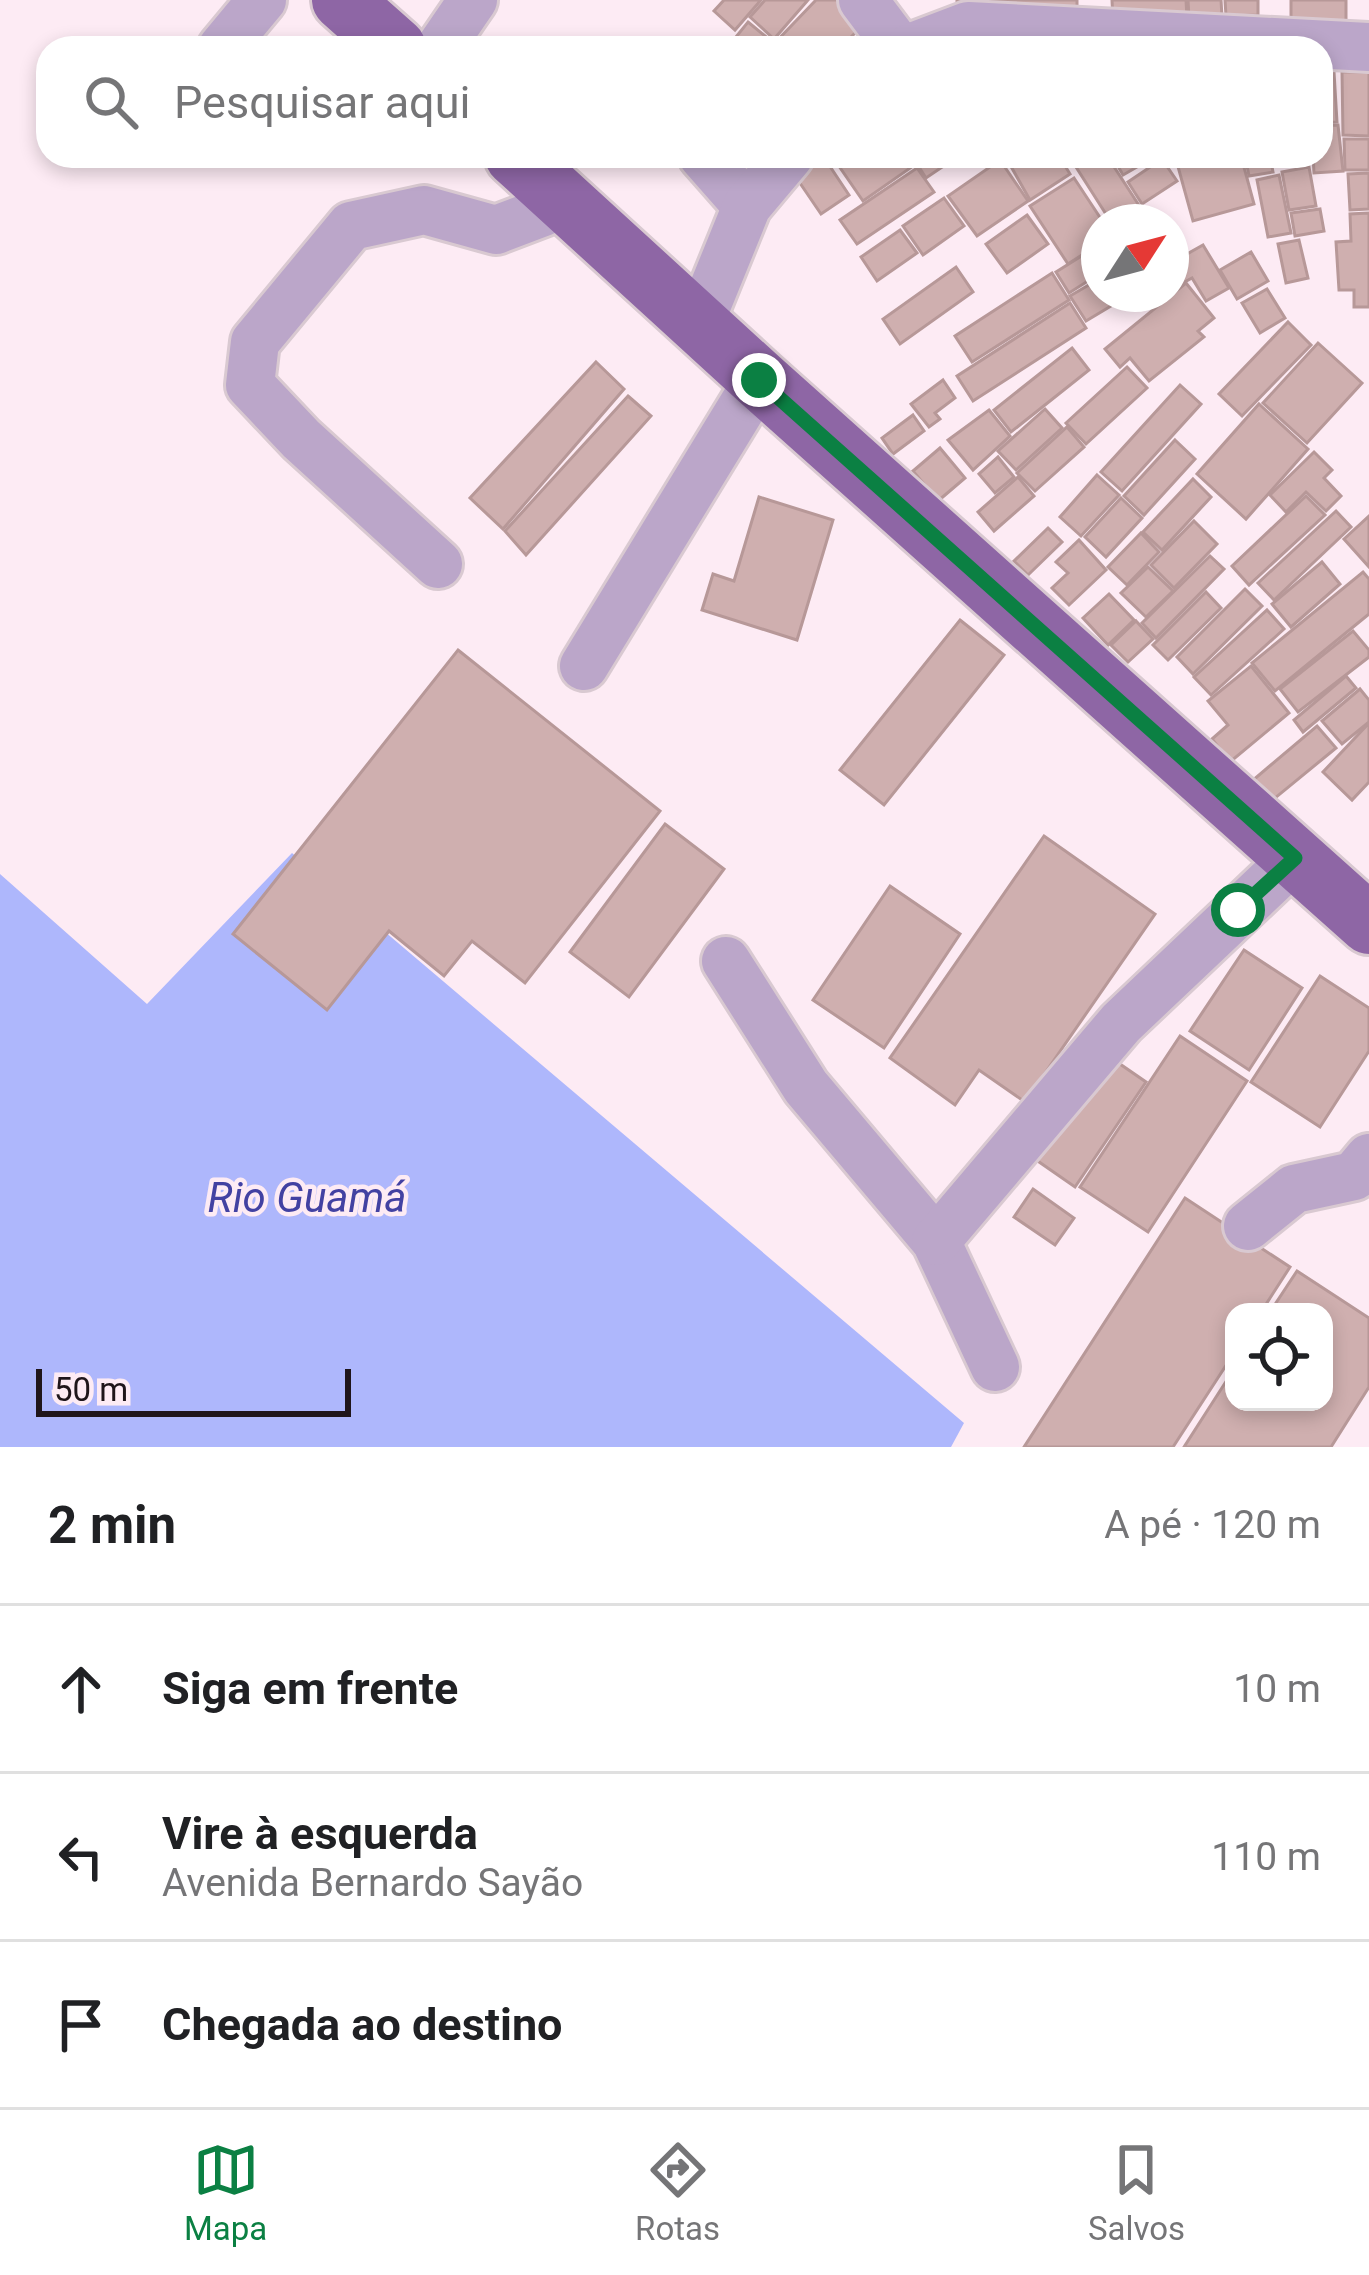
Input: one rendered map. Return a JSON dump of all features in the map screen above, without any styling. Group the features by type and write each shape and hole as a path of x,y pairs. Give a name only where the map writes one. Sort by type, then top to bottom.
{"main road":[{"path":"342,0 382,36"},
{"path":"528,168 1369,924"}],"street":[{"path":"232,36 262,0"},
{"path":"448,36 473,0"},
{"path":"863,0 889,36"},
{"path":"942,36 968,26 1159,36"},
{"path":"1333,45 1369,47"},
{"path":"714,168 747,206"},
{"path":"699,324 747,206 779,168"},
{"path":"438,564 250,386 256,342 351,226 424,210 496,230 543,212 561,199"},
{"path":"584,666 759,380"},
{"path":"936,1241 1121,1023 1295,858"},
{"path":"726,961 806,1088 936,1241 995,1367"},
{"path":"1248,1226 1294,1189 1354,1175 1369,1158"}],"water":[{"name":"Rio Guamá","path":"292,853 964,1423 951,1447 0,1447 0,874 147,1004"}],"building":[{"path":"724,0 761,0 735,30 714,11"},
{"path":"765,0 808,0 777,36 750,17"},
{"path":"816,0 850,0 869,19 852,36 782,36"},
{"path":"957,0 1077,0 1077,8 957,8"},
{"path":"1112,0 1186,0 1187,18 1113,20"},
{"path":"1188,0 1221,0 1222,17 1189,18"},
{"path":"1225,0 1258,0 1258,15 1226,16"},
{"path":"1291,0 1346,0 1346,23 1291,22"},
{"path":"748,22 765,36 737,36"},
{"path":"1333,72 1334,72 1337,122 1333,122"},
{"path":"1342,72 1369,72 1369,136 1343,135"},
{"path":"1333,125 1338,125 1343,171 1314,173 1314,168 1333,168"},
{"path":"1344,139 1369,139 1369,170 1345,170"},
{"path":"790,168 831,168 849,195 821,214"},
{"path":"840,168 910,168 863,201"},
{"path":"917,168 934,192 857,244 840,220"},
{"path":"920,168 941,168 926,178"},
{"path":"988,168 1005,168 1028,201 977,236 948,196"},
{"path":"1012,168 1066,168 1070,174 1030,200"},
{"path":"1077,168 1115,168 1138,204 1100,204"},
{"path":"1149,168 1168,168 1177,181 1142,204 1128,182"},
{"path":"1178,168 1244,168 1254,204 1193,221"},
{"path":"1247,168 1272,168 1273,172 1249,176"},
{"path":"1309,168 1316,206 1289,210 1282,172"},
{"path":"1369,173 1369,209 1350,210 1348,174"},
{"path":"1279,175 1291,233 1268,237 1257,180"},
{"path":"1074,178 1091,204 1081,204 1081,256 1068,264 1030,206"},
{"path":"944,198 964,226 923,255 903,226"},
{"path":"1320,209 1324,231 1295,236 1291,213"},
{"path":"1369,213 1369,307 1354,307 1354,290 1339,290 1336,242 1351,241 1350,214"},
{"path":"1027,215 1048,244 1007,273 986,244"},
{"path":"900,230 917,253 877,281 861,257"},
{"path":"1299,240 1308,278 1286,283 1278,244"},
{"path":"1203,245 1229,288 1206,301 1189,280 1189,253"},
{"path":"1251,252 1268,281 1237,299 1220,270"},
{"path":"1081,256 1081,285 1069,293 1056,272"},
{"path":"956,267 973,292 900,344 883,319"},
{"path":"1052,273 1069,300 972,362 955,336"},
{"path":"1189,287 1214,318 1198,331 1204,337 1149,381 1130,358 1120,367 1105,349 1150,312 1189,312"},
{"path":"1267,289 1285,318 1260,333 1242,303"},
{"path":"1081,290 1081,312 1101,312 1086,321 1070,296"},
{"path":"1070,303 1086,328 973,401 957,376"},
{"path":"1288,322 1311,345 1242,416 1219,394"},
{"path":"1318,343 1362,383 1307,443 1263,403"},
{"path":"1072,348 1089,370 1011,432 994,410"},
{"path":"596,362 624,389 503,529 470,498"},
{"path":"1127,367 1147,388 1086,444 1066,423"},
{"path":"943,380 955,398 935,413 940,419 929,427 911,404"},
{"path":"1180,385 1201,404 1122,491 1101,472"},
{"path":"628,396 651,416 526,555 505,531"},
{"path":"1259,404 1308,449 1246,519 1197,474"},
{"path":"1045,409 1062,428 1016,470 998,451"},
{"path":"989,410 1010,436 973,470 948,440"},
{"path":"913,415 924,431 893,454 882,438"},
{"path":"1067,427 1084,447 1035,491 1017,473"},
{"path":"1175,440 1195,459 1144,515 1124,496"},
{"path":"940,448 965,478 938,501 913,471"},
{"path":"1314,452 1332,470 1324,478 1341,496 1326,511 1306,492 1286,512 1270,495"},
{"path":"998,457 1014,477 995,493 979,474"},
{"path":"1097,475 1119,495 1081,536 1060,517"},
{"path":"1018,477 1034,496 994,531 978,512"},
{"path":"1193,479 1211,497 1162,550 1143,532"},
{"path":"1306,496 1325,515 1249,585 1232,566"},
{"path":"759,497 833,520 797,640 702,610 713,574 734,581"},
{"path":"1121,498 1142,518 1106,557 1085,537"},
{"path":"1336,511 1351,527 1274,600 1258,583"},
{"path":"1369,516 1369,567 1344,539"},
{"path":"1194,521 1217,544 1174,588 1151,565"},
{"path":"1048,528 1062,542 1028,575 1014,561"},
{"path":"1141,533 1159,552 1127,585 1108,567"},
{"path":"1079,540 1106,570 1069,605 1052,588 1068,573 1056,562"},
{"path":"1210,556 1224,569 1156,638 1142,623"},
{"path":"1322,562 1340,584 1291,627 1272,604"},
{"path":"1148,567 1173,591 1146,617 1121,593"},
{"path":"1363,572 1369,579 1369,614 1275,691 1252,663"},
{"path":"1245,589 1262,606 1193,674 1177,657"},
{"path":"1206,592 1221,608 1168,660 1153,645"},
{"path":"1109,594 1134,620 1108,645 1083,618"},
{"path":"1267,610 1284,629 1211,695 1194,677"},
{"path":"960,620 1004,655 884,805 840,770"},
{"path":"1136,621 1153,639 1128,662 1111,645"},
{"path":"1353,631 1369,650 1369,657 1298,712 1280,689"},
{"path":"458,650 660,811 525,983 472,941 444,976 389,931 327,1010 233,934"},
{"path":"1251,666 1289,713 1230,762 1212,739 1228,725 1208,701"},
{"path":"1346,676 1356,688 1303,732 1294,720"},
{"path":"1360,689 1369,700 1369,722 1342,744 1322,721"},
{"path":"1369,723 1369,782 1352,800 1323,772"},
{"path":"1317,726 1336,748 1269,803 1252,781"},
{"path":"665,824 724,869 629,997 570,952"},
{"path":"1044,836 1155,914 1025,1102 979,1070 955,1105 890,1058"},
{"path":"890,886 960,934 884,1048 813,1000"},
{"path":"1244,950 1302,988 1249,1070 1190,1031"},
{"path":"1320,976 1369,1008 1369,1051 1320,1127 1251,1082"},
{"path":"1180,1036 1247,1081 1148,1232 1080,1187"},
{"path":"1104,1053 1146,1082 1075,1187 1032,1157"},
{"path":"1033,1189 1074,1218 1055,1245 1014,1217"},
{"path":"1185,1198 1290,1267 1267,1303 1225,1303 1225,1367 1173,1447 1024,1447"},
{"path":"1297,1271 1369,1318 1369,1387 1331,1447 1184,1447 1225,1383 1225,1411 1333,1411 1333,1303 1276,1303"}],"route":[{"path":"759,380 1295,858 1238,910"}]}
